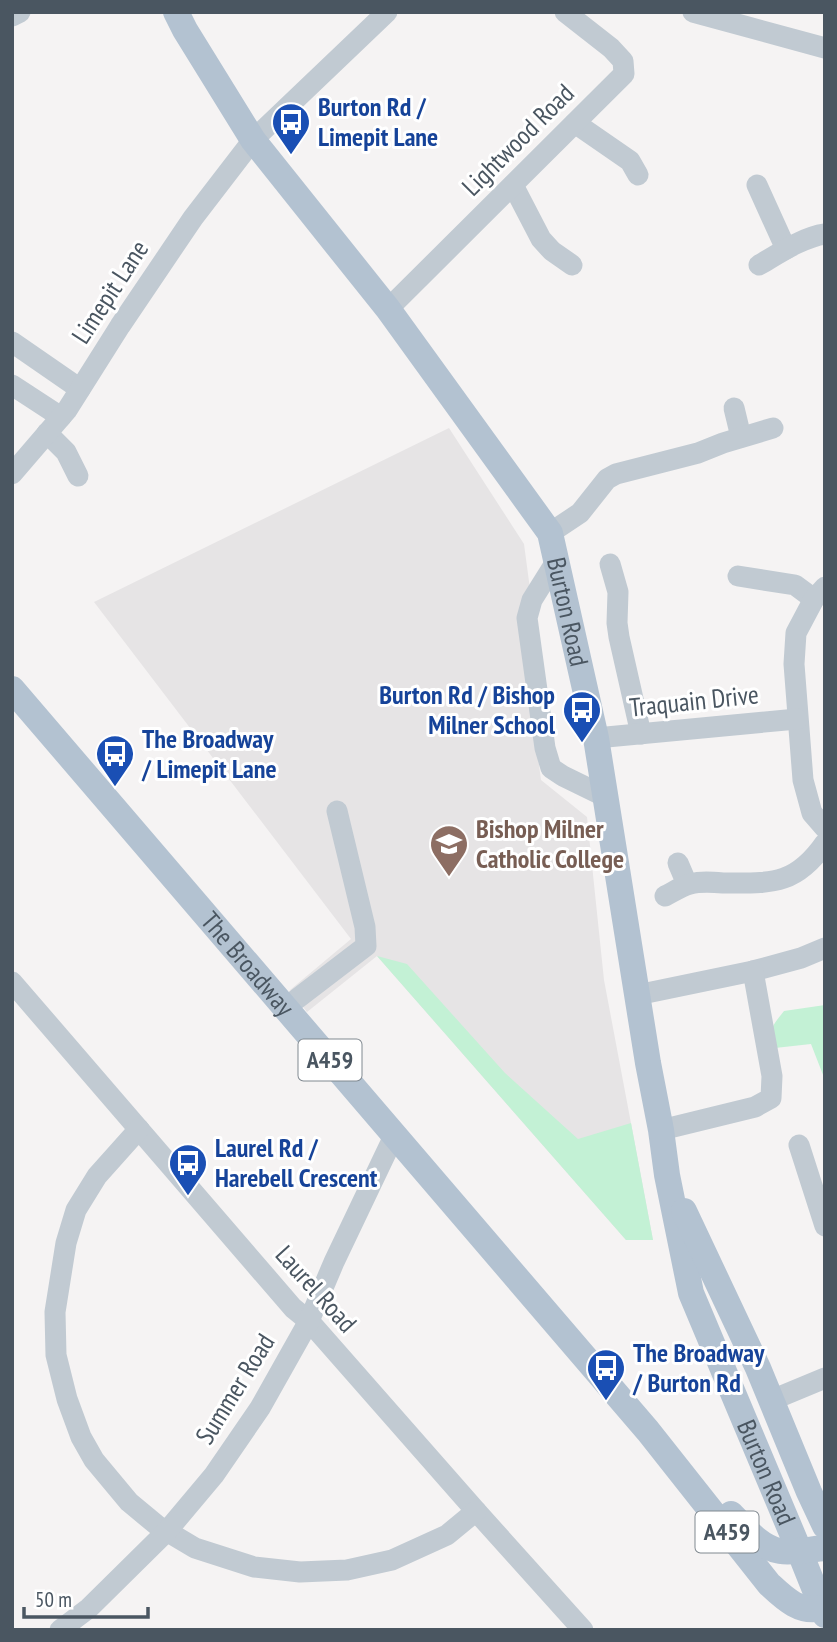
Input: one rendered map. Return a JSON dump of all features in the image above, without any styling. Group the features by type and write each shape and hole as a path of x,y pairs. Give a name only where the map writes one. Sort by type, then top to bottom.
{"main road":[{"name":"Burton Road","path":"176,12 253,140 388,309 550,533 596,738 667,1175 691,1293 779,1504 812,1549 824,1609"},
{"name":"The Broadway","path":"12,689 648,1431 769,1584 789,1602 803,1608 824,1609"},
{"name":"Burton Road","path":"667,1175 772,1400 825,1526"},
{"path":"772,1400 755,1410 754,1414 778,1476 779,1504"},
{"name":"The Broadway","path":"648,1431 753,1536 770,1549 782,1552 812,1549"}],"street":[{"path":"12,16 20,12"},
{"name":"Limepit Lane","path":"12,474 54,425 80,389 193,218 253,140 387,12"},
{"name":"Lightwood Road","path":"388,309 624,74 623,61 611,48 565,12"},
{"path":"694,12 825,48"},
{"path":"575,123 630,161 638,175"},
{"path":"513,185 541,239 552,251 572,265"},
{"path":"757,185 786,249"},
{"path":"759,265 786,249 825,234"},
{"path":"12,342 80,389"},
{"path":"12,385 54,425 78,475"},
{"path":"734,408 741,437"},
{"path":"550,533 580,513 607,479 616,474 698,453 773,428"},
{"path":"556,560 532,600 527,618 545,748 551,768 606,797"},
{"path":"610,564 618,592 619,638 641,734"},
{"path":"738,576 819,593 796,633 794,664 806,796 812,813 825,828"},
{"name":"Traquain Drive","path":"596,738 797,719"},
{"path":"285,1008 366,946 365,927 337,811"},
{"path":"665,896 687,884 698,882 764,883 782,880 814,858 825,843"},
{"path":"678,863 687,884"},
{"path":"638,995 753,971 801,958 825,948"},
{"path":"661,1130 755,1107 771,1098 772,1076 753,971"},
{"name":"Laurel Road","path":"16,995 139,1129 293,1308 309,1321 583,1630"},
{"path":"139,1129 97,1176 76,1210 60,1271 55,1312 56,1355 67,1399 81,1437 94,1460 129,1502 195,1548 254,1567 300,1572 347,1570 392,1560 447,1535 476,1511"},
{"name":"Summer Road","path":"61,1630 89,1608 167,1531 214,1475 260,1408 309,1321 395,1134"},
{"path":"799,1144 825,1226"},
{"path":"772,1400 825,1378"}],"shaded area":[{"name":"Bishop Milner Catholic College","path":"449,428 524,544 530,589 519,614 541,780 587,817 604,980 653,1240 626,1240 377,956 307,1012 290,990 351,939 94,602"}],"green space":[{"path":"377,956 407,964 505,1073 578,1139 631,1123 653,1240 626,1240"},
{"path":"825,1005 825,1080 811,1044 775,1048 771,1032 784,1011"}],"place":[{"name":"Burton Rd / Limepit Lane","path":"291,156"},
{"name":"Burton Rd / Bishop Milner School","path":"582,744"},
{"name":"The Broadway / Limepit Lane","path":"115,788"},
{"name":"Bishop Milner Catholic College","path":"449,878"},
{"name":"Laurel Rd / Harebell Crescent","path":"188,1197"},
{"name":"The Broadway / Burton Rd","path":"606,1402"}]}
